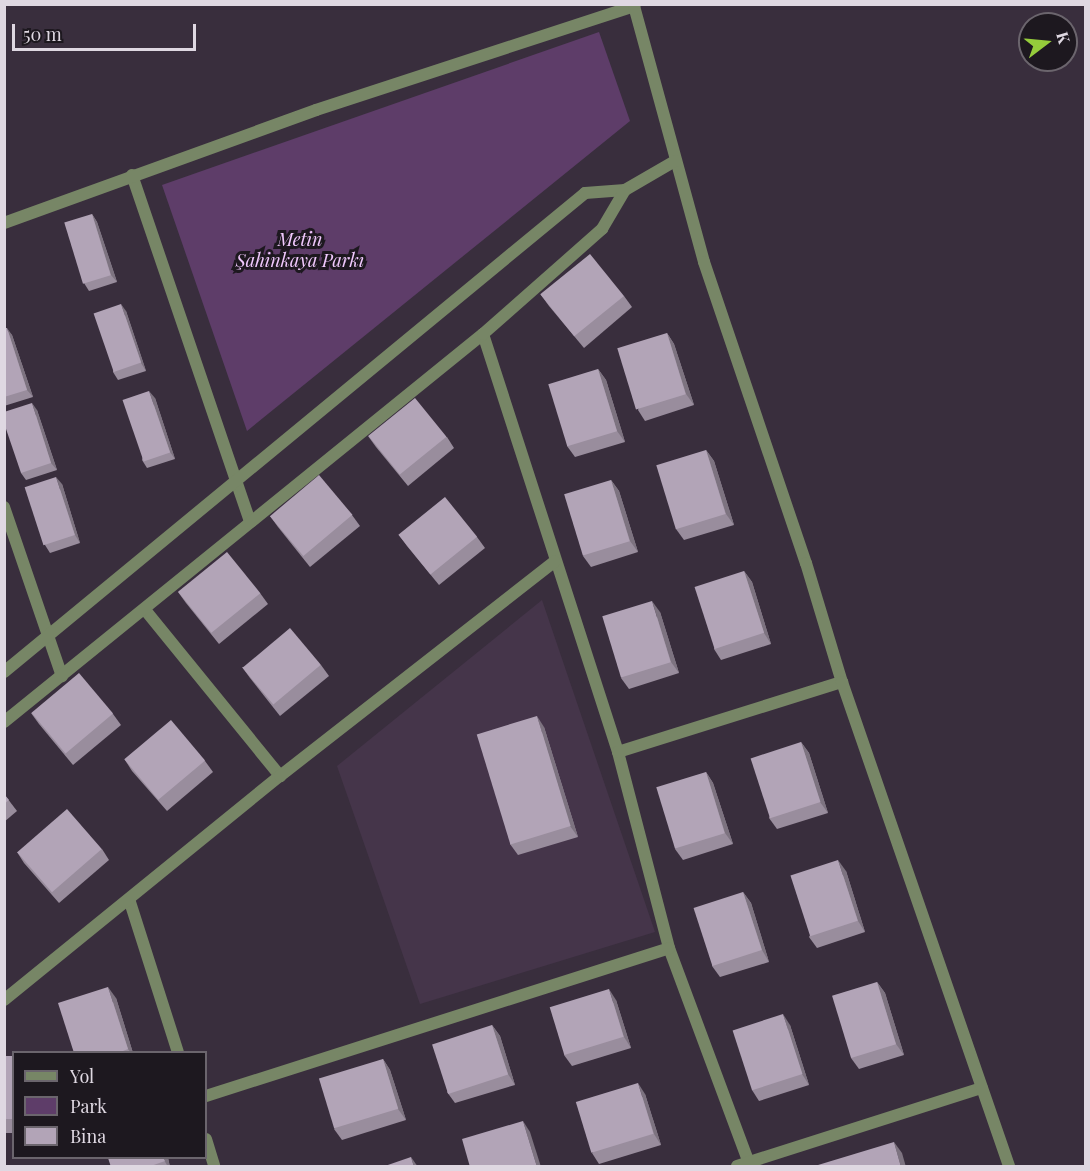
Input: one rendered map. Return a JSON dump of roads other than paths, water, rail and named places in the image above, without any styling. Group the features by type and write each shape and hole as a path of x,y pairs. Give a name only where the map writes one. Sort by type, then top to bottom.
{"street":[{"path":"4,223 132,175 514,42 635,5 675,161 704,262 806,563 842,682 1009,1167"},
{"path":"4,672 585,193 625,190 675,161"},
{"path":"132,175 250,522"},
{"path":"4,722 146,611 250,522 483,334 602,229 625,190"},
{"path":"483,334 618,752 669,948 745,1165 982,1088"},
{"path":"4,507 62,676"},
{"path":"4,1000 130,902 280,776 555,562"},
{"path":"146,611 280,776"},
{"path":"618,752 842,682"},
{"path":"130,902 177,1051"},
{"path":"207,1096 669,948"},
{"path":"207,1142 214,1167"}],"park label":[{"name":"Metin Şahinkaya Parkı","path":"300,250"}]}
